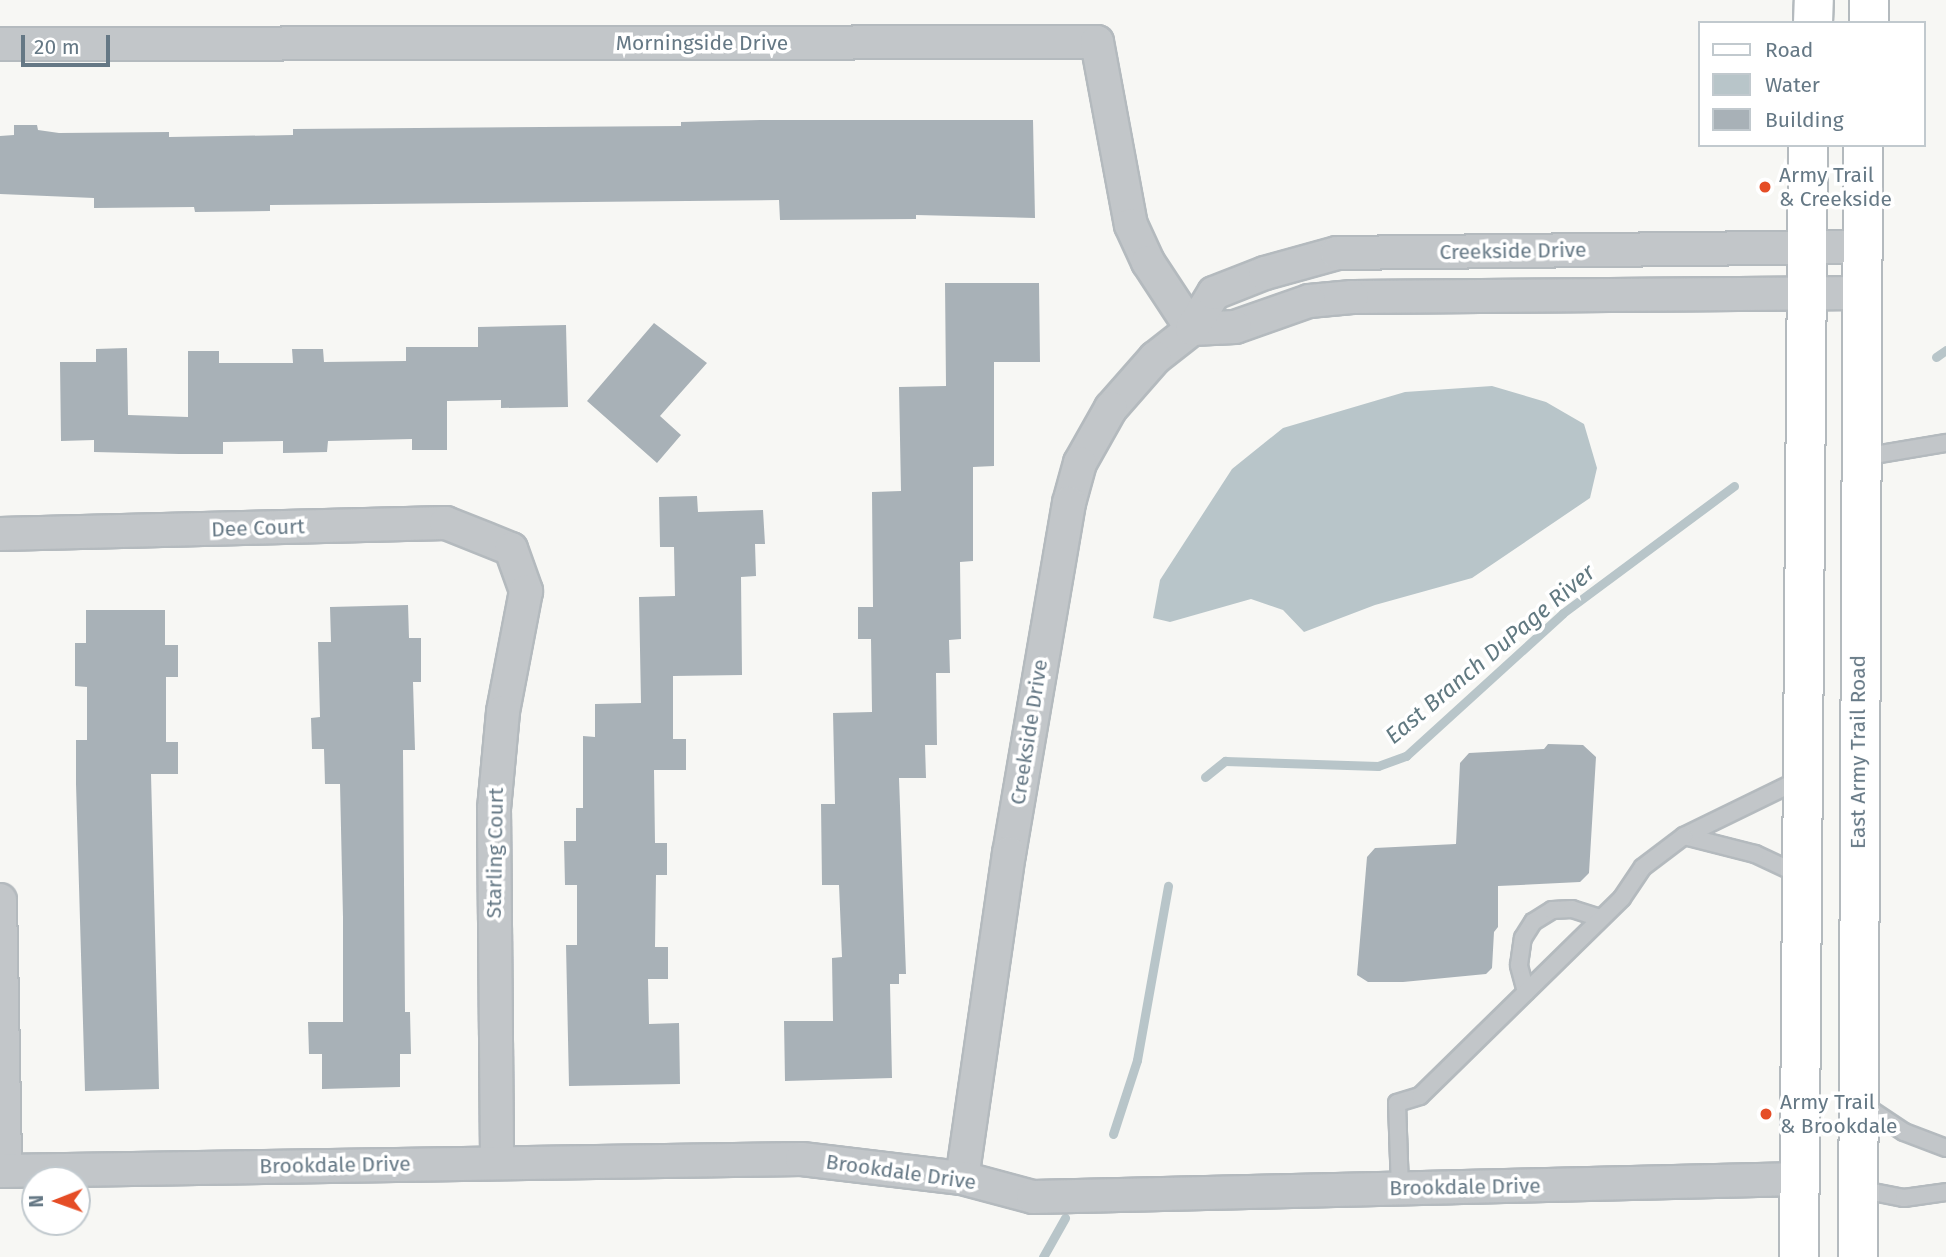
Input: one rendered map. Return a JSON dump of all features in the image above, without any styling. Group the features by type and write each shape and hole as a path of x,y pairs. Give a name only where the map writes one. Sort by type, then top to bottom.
{"main road":[{"path":"1813,21 1814,0"},
{"path":"1869,0 1869,21"},
{"path":"1799,1257 1808,147"},
{"name":"East Army Trail Road","path":"1858,1257 1863,147"},
{"path":"1800,1137 1831,1172 1858,1189"}],"street":[{"name":"Morningside Drive","path":"0,44 1097,42 1131,225 1148,262 1192,329"},
{"name":"Creekside Drive","path":"962,1178 1009,853 1069,503 1080,463 1111,408 1155,358 1192,329 1214,293 1306,260 1336,253 1861,247"},
{"path":"1485,252 1485,296"},
{"name":"Creekside Drive","path":"1192,329 1235,327 1309,301 1485,296 1861,293"},
{"name":"Dee Court","path":"0,534 446,523 511,550"},
{"name":"Starling Court","path":"497,1161 495,809 503,712 526,591 511,550"},
{"path":"0,900 2,1171"},
{"name":"Brookdale Drive","path":"2,1171 497,1161 802,1159 962,1178 1033,1196 1800,1179"}],"lane":[{"path":"1860,457 1946,443"},
{"path":"1400,1189 1397,1103 1420,1096 1622,898 1643,867 1684,836 1804,778"},
{"path":"1684,836 1755,854 1803,876"},
{"path":"1526,992 1519,965 1523,938 1533,922 1552,910 1573,909 1600,918"},
{"path":"1858,1101 1904,1132 1946,1148"},
{"path":"1858,1189 1904,1198 1946,1192"}],"water":[{"path":"1492,386 1546,402 1584,424 1597,468 1590,498 1472,578 1375,605 1304,632 1283,610 1251,599 1170,622 1153,618 1160,580 1232,469 1283,428 1405,392"}],"building":[{"path":"1033,120 1035,218 916,215 916,219 780,220 779,200 270,205 270,211 195,212 194,207 94,208 94,198 0,194 0,136 14,135 14,125 37,125 38,130 59,133 169,132 169,137 293,135 293,129 681,126 681,122"},
{"path":"945,283 1039,283 1040,362 994,362 994,466 973,467 973,561 960,562 961,639 949,640 950,673 936,673 937,745 925,745 926,778 899,778 906,974 899,974 899,984 890,984 892,1078 785,1081 784,1021 833,1021 832,958 842,957 839,885 822,885 821,804 835,804 833,713 872,712 871,639 858,639 858,607 873,607 872,492 901,491 899,387 946,386"},
{"path":"654,323 707,363 660,416 681,435 657,463 587,401"},
{"path":"566,325 568,407 501,408 501,400 447,401 447,450 412,450 412,439 328,441 327,452 283,453 283,441 223,442 223,454 179,454 94,452 94,440 61,441 60,362 96,362 96,349 127,348 128,415 188,417 188,351 219,351 219,363 293,363 292,349 323,349 324,362 406,361 406,347 478,347 478,327"},
{"path":"697,496 698,512 763,510 765,544 755,544 756,576 741,577 742,675 673,676 673,739 686,739 686,770 654,770 655,843 667,843 667,875 656,875 655,947 668,947 668,979 648,979 649,1024 679,1023 680,1084 569,1086 566,945 577,945 577,885 565,885 564,841 576,841 576,808 583,808 583,736 595,737 595,704 641,703 639,597 675,596 674,547 660,547 659,497"},
{"path":"408,605 409,638 421,638 421,682 413,682 415,750 403,750 405,1012 410,1012 411,1054 400,1054 400,1087 322,1089 322,1054 309,1054 308,1022 343,1022 343,918 340,784 325,784 324,749 312,749 311,718 320,717 318,642 331,642 330,607"},
{"path":"86,610 165,610 165,645 178,645 178,677 166,677 166,742 178,742 178,774 151,774 159,1089 85,1091 76,740 87,740 87,687 75,686 75,643 86,643"},
{"path":"1548,744 1583,745 1596,757 1589,873 1580,882 1498,886 1498,927 1494,932 1492,968 1486,974 1403,982 1368,982 1357,975 1367,857 1375,848 1456,844 1460,763 1469,753 1544,749"}],"waterway":[{"name":"East Branch DuPage River","path":"1936,357 1946,350"},
{"name":"East Branch DuPage River","path":"1205,777 1225,761 1378,766 1406,756 1563,613 1734,486"},
{"name":"East Branch DuPage River","path":"1113,1134 1137,1060 1168,886"},
{"name":"East Branch DuPage River","path":"1043,1257 1065,1218"}],"place":[{"name":"Army Trail & Creekside","path":"1765,187"},
{"name":"Army Trail & Brookdale","path":"1766,1114"}]}
